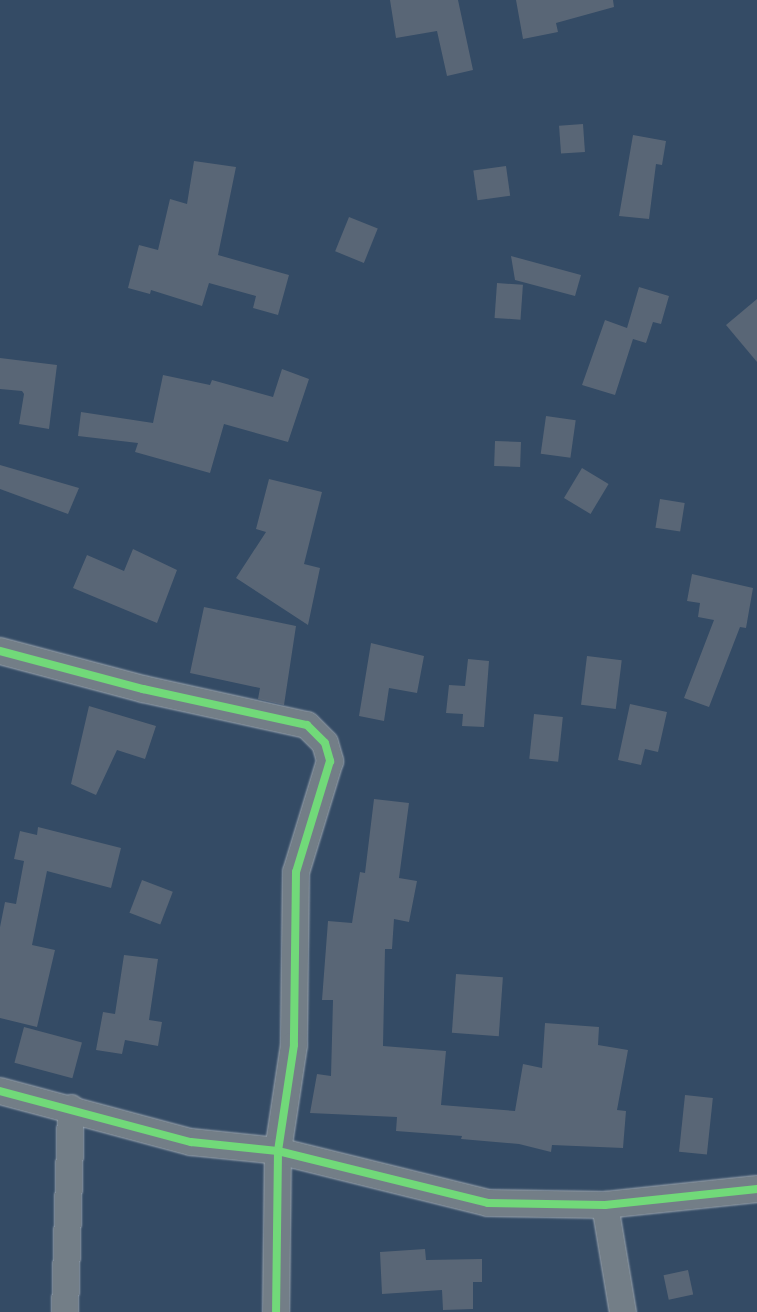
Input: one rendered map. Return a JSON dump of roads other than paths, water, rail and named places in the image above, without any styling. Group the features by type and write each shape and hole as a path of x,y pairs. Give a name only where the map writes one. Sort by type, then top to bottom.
{"street":[{"path":"0,651 143,689 306,724 325,743 330,761 296,872 294,1045 278,1152 276,1312"},
{"path":"0,1091 71,1108 191,1142 278,1152 488,1204 605,1205 757,1188"},
{"path":"65,1312 71,1108"},
{"path":"605,1205 623,1312"}]}
